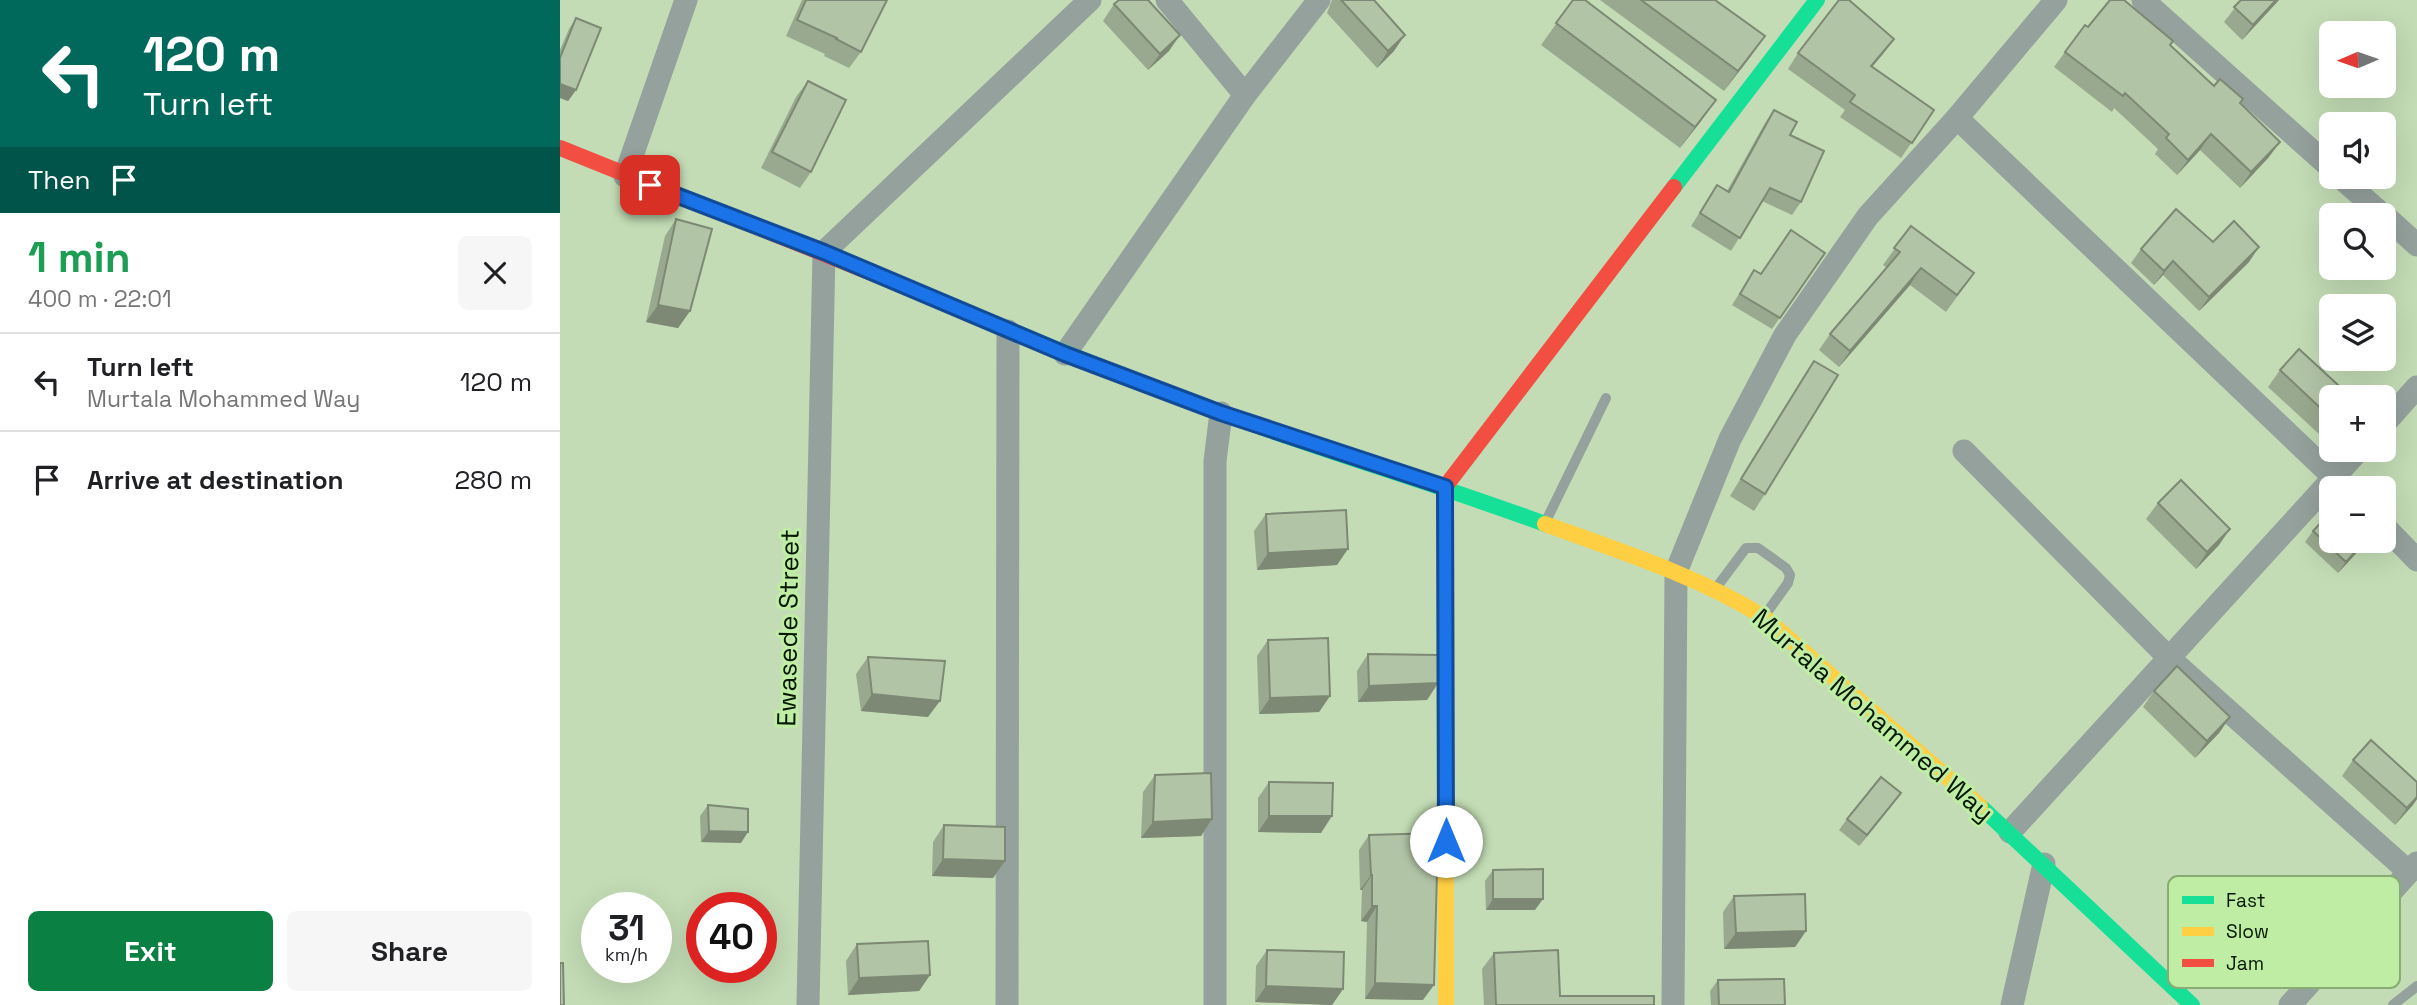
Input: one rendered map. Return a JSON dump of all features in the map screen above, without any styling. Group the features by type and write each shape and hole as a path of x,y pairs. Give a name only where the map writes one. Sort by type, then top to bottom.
{"street":[{"path":"625,176 686,0"},
{"path":"824,252 1090,0"},
{"path":"1167,0 1245,95"},
{"path":"1065,354 1245,95 1319,0"},
{"path":"1446,1005 1445,487 1817,0"},
{"path":"1674,1005 1676,572 1730,439 1785,335 1868,216 1957,118 2056,0"},
{"path":"2143,0 2319,157"},
{"path":"1757,31 1780,47"},
{"path":"1957,118 2332,476"},
{"name":"Murtala Mohammed Way","path":"560,148 625,176 824,252 1065,354 1221,413 1445,487 1676,572 1715,590 1764,617 2010,832 2168,982"},
{"path":"2354,189 2369,203"},
{"path":"2396,226 2417,245"},
{"name":"Ewasede Street","path":"808,1005 824,252"},
{"path":"1007,1005 1008,331"},
{"path":"2396,411 2417,387"},
{"path":"1215,1005 1215,461 1221,413"},
{"path":"1964,451 2168,657 2413,868 2400,882"},
{"path":"2010,832 2168,657 2319,503"},
{"path":"2396,538 2417,559"},
{"path":"2012,1005 2043,864"},
{"name":"Murtala Mohammed Way","path":"2174,988 2192,1005"},
{"path":"2290,1005 2305,988"}],"lane":[{"path":"1544,523 1606,398"},
{"path":"1715,590 1746,548 1758,548 1786,568 1790,575 1788,583 1764,617"},
{"path":"2393,1005 2417,986"}],"building":[{"path":"806,0 887,0 861,52 797,20"},
{"path":"1119,0 1148,0 1180,35 1160,54 1114,4"},
{"path":"1341,0 1374,0 1405,35 1388,51"},
{"path":"1573,0 1585,0 1716,100 1695,127 1556,23"},
{"path":"1641,0 1715,0 1765,36 1738,71"},
{"path":"1839,0 1849,0 1894,39 1871,66 1934,110 1912,143 1850,102 1855,95 1798,53"},
{"path":"2110,0 2124,0 2173,41 2170,45 2214,86 2220,79 2243,99 2240,103 2280,142 2251,172 2211,134 2188,160 2166,138 2169,134 2125,93 2123,96 2065,52 2085,25 2088,27"},
{"path":"2241,0 2276,0 2253,25 2234,7"},
{"path":"576,18 601,28 576,90 560,84 560,58"},
{"path":"808,81 846,100 811,172 772,152"},
{"path":"1774,110 1797,122 1790,135 1824,151 1801,202 1770,188 1740,238 1700,213 1717,185 1729,192"},
{"path":"2176,209 2213,242 2234,221 2259,247 2209,297 2173,261 2164,271 2141,249"},
{"path":"676,219 712,229 690,311 658,305"},
{"path":"1911,226 1974,273 1957,295 1921,268 1850,351 1830,334 1900,252 1894,248"},
{"path":"1791,230 1825,253 1780,318 1740,294 1754,270 1761,274"},
{"path":"2299,349 2319,367 2319,371 2323,371 2338,385 2319,385 2319,407 2280,370"},
{"path":"1814,361 1838,375 1765,494 1741,479"},
{"path":"2181,480 2230,529 2207,552 2158,503"},
{"path":"1346,510 1348,549 1268,553 1266,514"},
{"path":"2319,525 2319,537 2313,531"},
{"path":"2336,553 2354,553 2346,562"},
{"path":"1328,638 1330,696 1270,698 1268,640"},
{"path":"1368,654 1438,655 1438,683 1369,686"},
{"path":"868,657 945,661 940,701 872,694"},
{"path":"2177,666 2230,717 2207,741 2154,691"},
{"path":"2371,740 2417,782 2417,797 2407,808 2353,760"},
{"path":"1211,773 1212,819 1153,822 1155,775"},
{"path":"1881,777 1901,793 1867,835 1847,819"},
{"path":"1269,782 1333,783 1332,816 1269,816"},
{"path":"708,805 748,809 748,832 709,831"},
{"path":"944,825 1005,827 1005,861 943,859"},
{"path":"1438,833 1434,985 1375,983 1377,906 1372,906 1369,835"},
{"path":"1543,869 1543,899 1493,899 1493,870"},
{"path":"1805,894 1806,931 1736,933 1734,896"},
{"path":"928,941 930,975 859,978 857,944"},
{"path":"1267,950 1344,952 1343,989 1266,986"},
{"path":"1558,950 1560,996 1654,996 1654,1005 1496,1005 1494,953"},
{"path":"560,963 563,963 564,1005 560,1005"},
{"path":"1784,979 1785,1005 1719,1005 1718,980"}],"traffic: fast":[{"path":"1674,187 1817,0"},
{"path":"899,284 1179,397 1545,524"},
{"path":"1980,806 2168,982"},
{"path":"2174,988 2192,1005"}],"traffic: slow":[{"path":"1545,524 1684,576 1764,617 1980,806"},
{"path":"1445,562 1446,1005"}],"traffic: jam":[{"path":"560,148 899,284"},
{"path":"1445,562 1445,487 1674,187"}],"route":[{"path":"650,185 824,252 1065,354 1221,413 1445,487 1446,841"}]}
